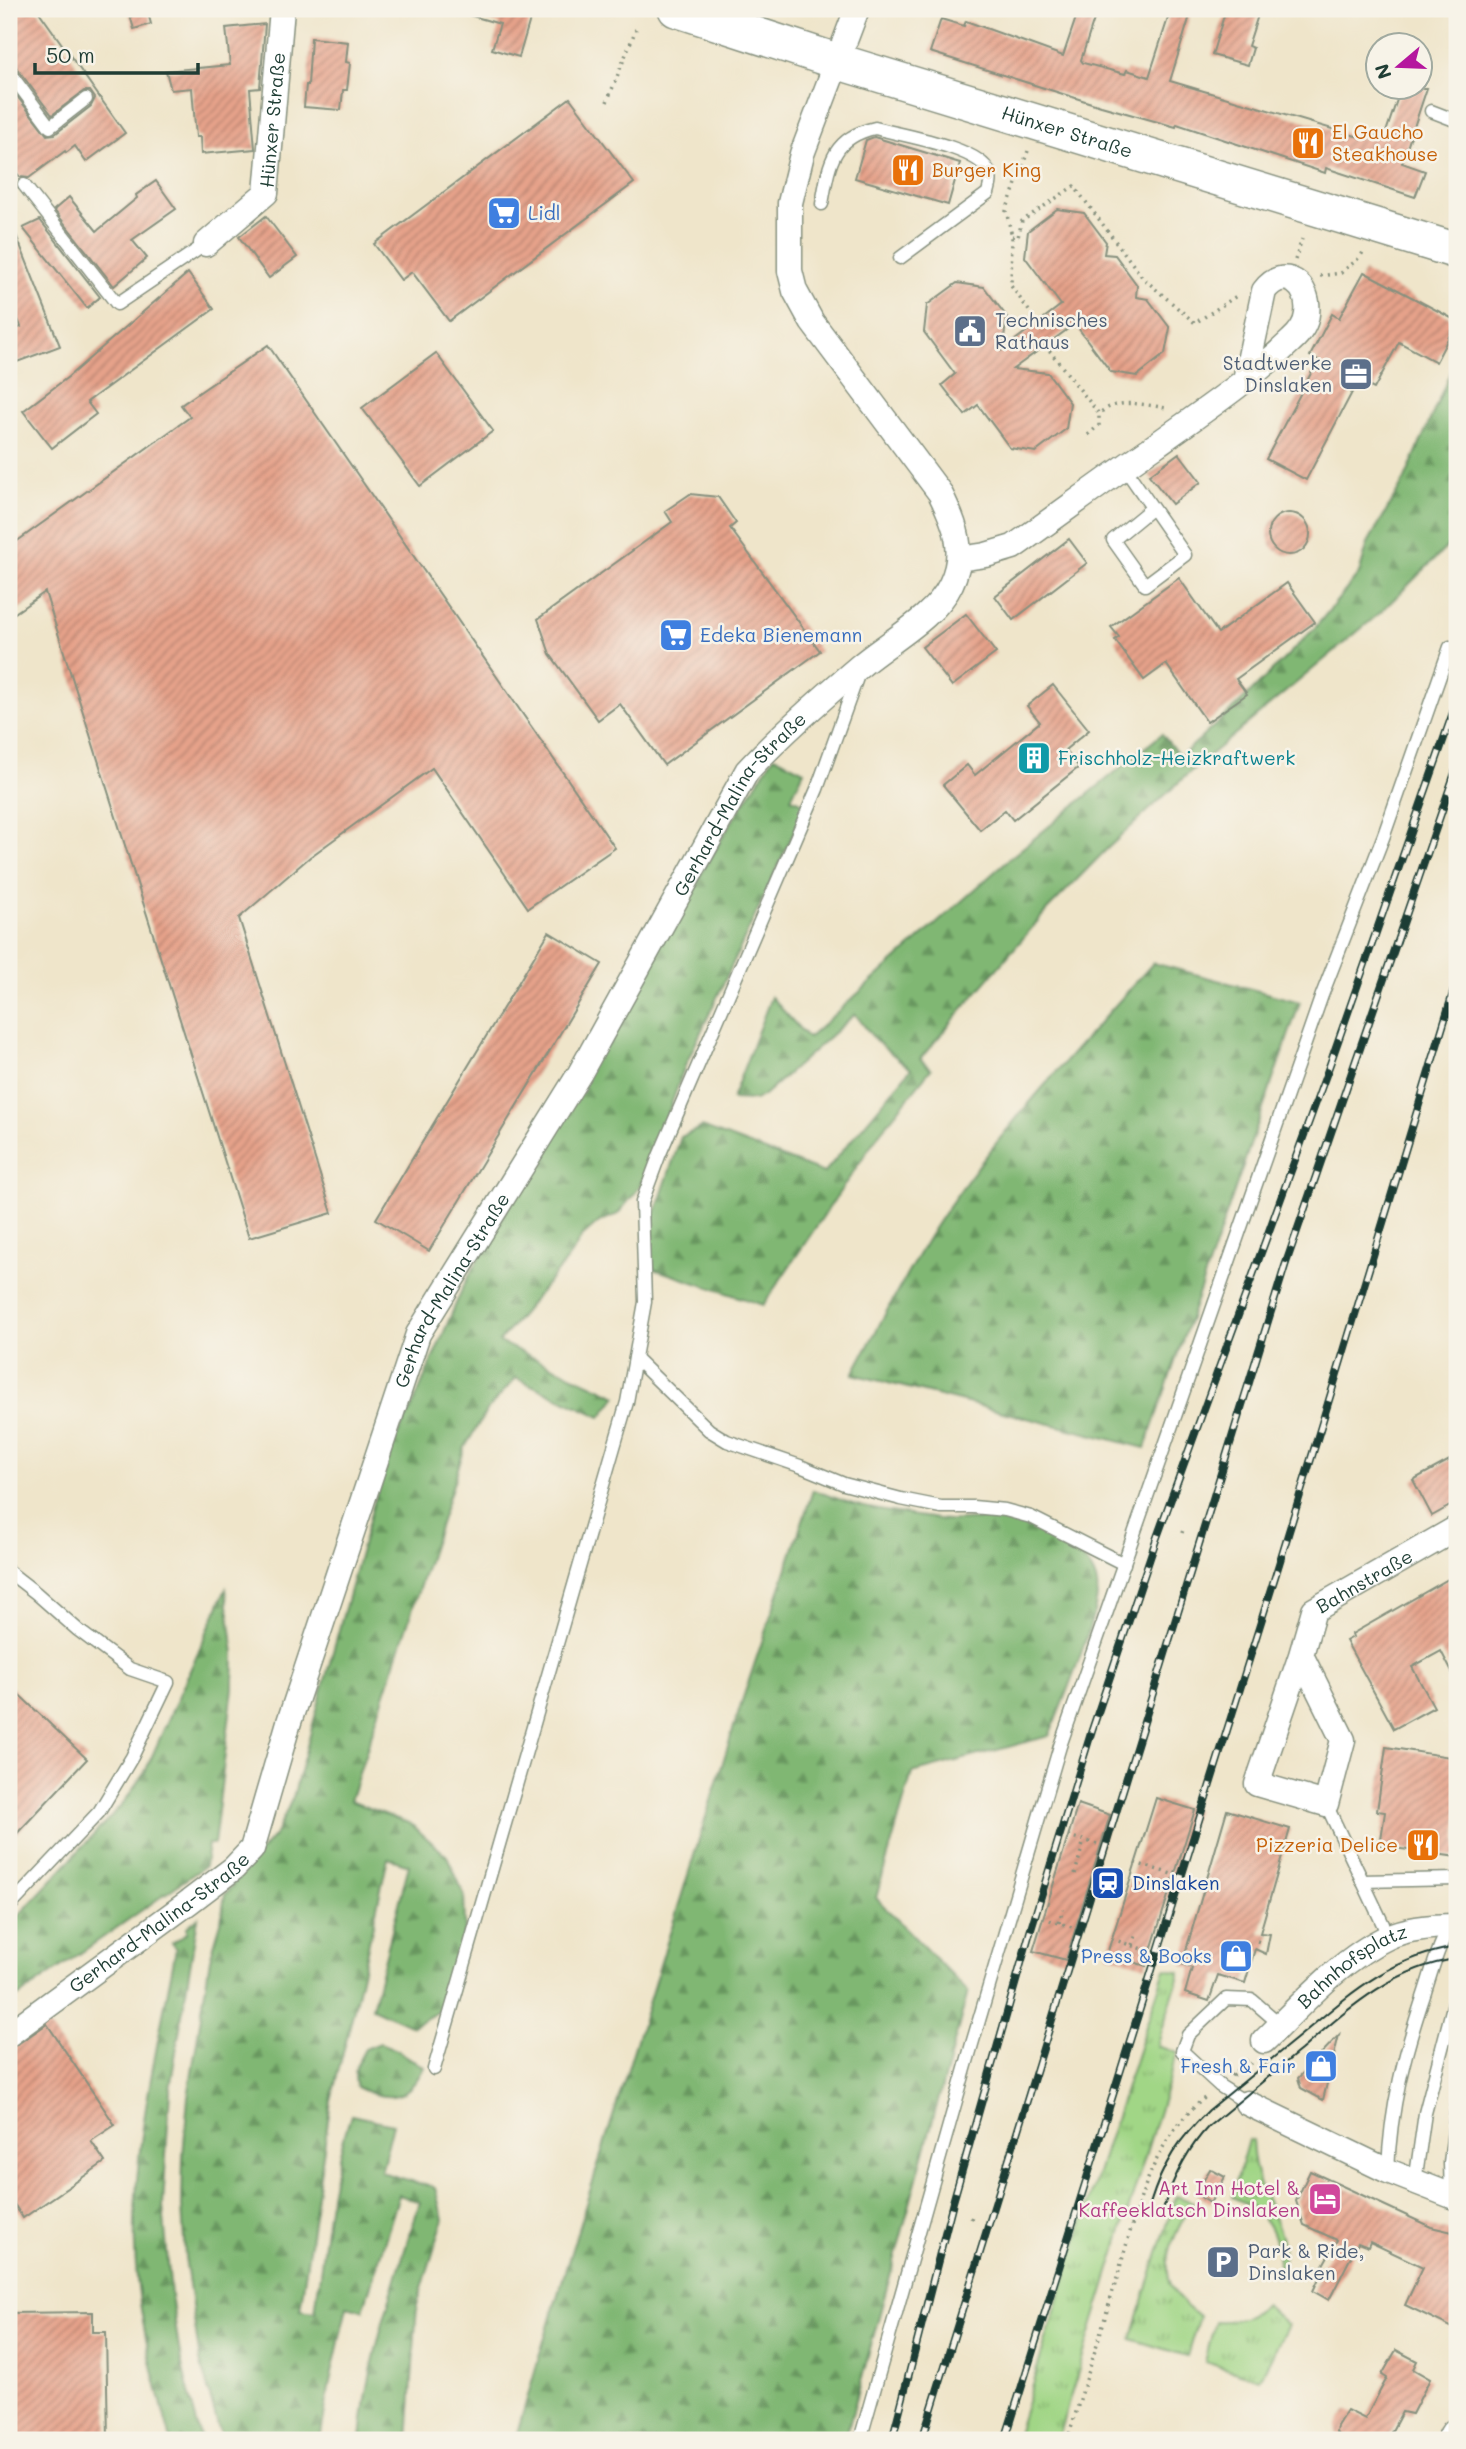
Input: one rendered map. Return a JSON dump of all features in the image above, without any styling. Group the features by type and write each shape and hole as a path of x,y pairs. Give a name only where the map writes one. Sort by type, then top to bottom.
{"main road":[{"name":"Hünxer Straße","path":"676,9 836,61 1457,251"}],"street":[{"name":"Hünxer Straße","path":"206,244 266,193 282,9"},
{"name":"Gerhard-Malina-Straße","path":"9,2034 234,1868 251,1849 289,1723 418,1334 580,1073 747,771 773,743 862,664 930,611 951,585 959,559 956,523 940,493 812,323 795,291 790,271 790,203 802,154 857,9"},
{"path":"959,559 1013,547 1245,380 1293,340 1304,325 1307,302 1304,289 1298,283 1277,278 1269,283 1264,291 1245,380"},
{"name":"Bahnstraße","path":"1326,1804 1257,1784 1314,1611 1457,1528"},
{"path":"1301,1655 1343,1740 1326,1804"},
{"name":"Bahnhofsplatz","path":"1272,2033 1301,2004 1360,1954 1399,1933 1453,1926"},
{"path":"1247,2103 1388,2171 1454,2197"}],"lane":[{"path":"9,72 50,127 86,99"},
{"path":"1431,111 1457,121"},
{"path":"822,204 828,173 837,150 849,137 862,131 875,128 958,150 978,160 988,170 991,181 988,193 900,258"},
{"path":"24,185 117,304 206,244"},
{"path":"1124,467 1185,555 1145,585 1113,540 1152,508"},
{"path":"860,2440 1060,1746 1322,995 1384,835 1450,647"},
{"path":"434,2069 627,1402 645,1302 642,1202 659,1156 817,789 862,664"},
{"path":"635,1358 709,1430 727,1441 844,1484 901,1499 941,1507 1005,1510 1031,1517 1124,1564"},
{"path":"9,1572 130,1669 168,1682 132,1757 99,1812 9,1907"},
{"path":"1326,1804 1389,1937"},
{"path":"1362,1881 1457,1879"},
{"path":"1388,2171 1394,2102 1409,2036 1438,1950 1453,1926"},
{"path":"1415,2182 1430,2089 1457,1991"},
{"path":"1247,2103 1220,2086 1182,2051 1188,2035 1226,1998 1252,2000 1272,2033"},
{"path":"1454,2197 1451,2150 1457,2105"}],"path":[{"path":"607,102 636,29"},
{"path":"1028,152 1006,211 1012,236 1011,286 1038,323"},
{"path":"1012,236 1018,237 1022,221 1074,186 1143,278 1195,323 1244,292 1264,291"},
{"path":"1298,283 1323,275 1341,273 1350,263 1361,257"},
{"path":"1045,345 1099,414"},
{"path":"1088,435 1098,425 1099,414 1107,406 1133,403 1168,408 1177,403"},
{"path":"1068,1836 1101,1845"},
{"path":"1075,1874 1084,1840"},
{"path":"1136,1863 1175,1875"},
{"path":"1059,1923 1063,1909"},
{"path":"1043,1918 1075,1928"},
{"path":"1132,1945 1137,1932"},
{"path":"1112,1939 1152,1952"},
{"path":"1257,1941 1263,1943"},
{"path":"1067,2440 1128,2239 1157,2156 1197,2104 1220,2086 1272,2033"},
{"path":"1236,2075 1251,2063"}],"green space":[{"path":"1457,357 1457,537 1381,612 1191,771 1108,848 1047,910 920,1059 931,1069 879,1134 763,1305 651,1268 649,1232 681,1137 702,1127 824,1173 911,1069 876,1041 855,1014 764,1095 755,1100 732,1099 771,997 808,1038 1009,859 1162,734 1180,757 1244,699 1314,629 1359,574 1368,543 1405,479"},
{"path":"774,756 804,771 791,798 807,804 685,1066 643,1183 618,1214 599,1222 582,1237 569,1257 499,1342 617,1396 601,1417 516,1378 487,1410 465,1447 350,1801 411,1824 447,1856 464,1894 465,1928 445,2008 412,2026 372,2008 409,1865 388,1858 331,2100 300,2310 315,2312 332,2188 351,2115 393,2124 381,2172 435,2188 443,2220 417,2305 408,2440 361,2440 376,2349 420,2202 399,2195 363,2310 347,2306 320,2440 222,2440 200,2361 185,2257 182,2206 188,2097 210,1959 221,1922 225,1894 277,1832 293,1797 374,1502 395,1440 411,1410 463,1287 591,1061 728,828"},
{"path":"1153,963 1300,1002 1145,1448 853,1374 912,1266 957,1195 1038,1093"},
{"path":"813,1490 894,1513 946,1520 997,1519 1032,1527 1074,1551 1085,1561 1097,1585 1097,1597 1087,1636 1049,1736 912,1773 876,1898 968,1992 845,2440 515,2440 741,1704"},
{"path":"226,1589 234,1654 233,1688 214,1844 208,1844 205,1866 9,2003 9,1926 125,1801 145,1772"},
{"path":"198,1918 170,2088 163,2206 171,2296 181,2361 201,2440 171,2440 139,2297 135,2210 142,2135 176,1948 172,1943 187,1933 187,1927"},
{"path":"1165,1969 1180,1972 1157,2046 1177,2053 1057,2440 1015,2440 1106,2147"},
{"path":"380,2043 424,2067 418,2078 404,2092 388,2096 357,2087 355,2072 365,2049"},
{"path":"1248,2140 1252,2141 1258,2180 1282,2241 1282,2263 1278,2274 1274,2236 1269,2226 1255,2210 1232,2197"},
{"path":"1176,2196 1193,2202 1176,2233 1168,2263 1174,2291 1184,2304 1199,2316 1187,2356 1131,2339"},
{"path":"1265,2304 1288,2325 1260,2379 1205,2362 1215,2321 1242,2318"}],"building":[{"path":"9,9 37,9 125,133 86,162 75,146 29,178 20,177 9,163 9,86 47,135 55,134 91,106 95,98 90,91 84,91 52,115 16,67 9,63"},
{"path":"128,9 147,9 151,24 134,29"},
{"path":"463,9 533,9 519,57 492,49 500,24 462,13"},
{"path":"1079,9 1096,13 1081,60 1083,63 1125,74 1127,70 1149,77 1171,9 1192,9 1170,81 1366,139 1368,133 1384,138 1396,102 1422,102 1402,163 1425,171 1415,197 1326,168 1325,173 1177,124 1176,127 1101,106 930,52 941,19 964,26 966,21 1063,56"},
{"path":"1226,9 1260,9 1248,46 1253,48 1248,65 1212,55"},
{"path":"265,24 260,88 250,89 255,149 201,154 200,137 196,137 192,88 171,90 166,71 230,65 226,28"},
{"path":"311,38 348,42 346,62 350,63 347,90 343,90 341,110 304,107"},
{"name":"Lidl","path":"570,98 634,183 449,321 412,272 401,280 374,244"},
{"name":"Burger King","path":"874,137 960,163 948,205 855,178 866,140"},
{"path":"156,181 176,209 132,240 147,258 114,286 54,210 69,197 97,231 137,198 136,195"},
{"name":"Technisches Rathaus","path":"1057,209 1084,213 1106,242 1104,254 1115,255 1137,285 1136,297 1148,299 1170,328 1165,354 1137,376 1111,372 1075,324 1013,369 1048,373 1070,403 1066,429 1036,452 1010,448 978,405 965,415 942,385 955,374 924,332 927,305 957,283 984,287 1007,317 1002,350 1061,305 1025,257 1028,231"},
{"path":"266,216 297,257 269,278 239,237"},
{"path":"9,217 60,346 17,362 9,340 9,332 21,327 9,296"},
{"path":"40,220 100,297 87,308 23,228"},
{"name":"Stadtwerke Dinslaken","path":"1364,272 1457,321 1436,362 1399,342 1374,389 1358,381 1306,480 1266,459 1318,360 1310,356 1332,314 1339,318"},
{"path":"188,273 214,309 87,402 96,414 52,448 23,411 68,377"},
{"path":"268,345 615,848 528,908 432,768 310,857 239,918 332,1213 249,1238 45,592 9,617 9,547 190,417 181,405"},
{"path":"436,353 493,431 420,486 362,408"},
{"path":"1179,453 1201,482 1172,504 1149,475"},
{"name":"Edeka Bienemann","path":"690,494 718,497 736,523 730,528 820,651 664,765 620,704 598,720 550,654 538,619 672,522 665,511"},
{"path":"1289,513 1304,519 1310,534 1304,549 1289,555 1274,549 1268,534 1274,519"},
{"path":"1069,539 1087,563 1013,620 995,596"},
{"path":"1179,578 1218,633 1287,583 1315,622 1236,679 1247,694 1207,722 1166,664 1144,680 1115,640 1119,637 1111,627"},
{"path":"966,614 996,653 952,686 922,647"},
{"name":"Frischholz-Heizkraftwerk","path":"1053,685 1089,730 1065,750 1079,767 1013,820 1005,810 980,830 943,785 967,765 975,775 1040,722 1027,706"},
{"path":"549,932 602,964 429,1251 376,1219"},
{"path":"1457,1456 1457,1502 1432,1516 1413,1480"},
{"path":"1457,1574 1457,1619 1450,1623 1457,1636 1457,1682 1441,1651 1412,1667 1434,1707 1394,1729 1346,1641 1353,1637 1352,1634"},
{"path":"9,1685 87,1759 9,1842"},
{"path":"1386,1747 1457,1758 1457,1857 1380,1846 1385,1812 1377,1811"},
{"path":"1156,1798 1195,1810 1146,1966 1107,1954"},
{"path":"1078,1804 1110,1815 1066,1960 1033,1951"},
{"path":"1227,1810 1290,1829 1260,1933 1270,1934 1266,1954 1255,1949 1245,1983 1218,1975 1209,2001 1185,1993 1192,1968 1182,1964"},
{"path":"47,2024 115,2125 91,2141 105,2162 23,2218 9,2196 9,2050"},
{"name":"Fresh & Fair","path":"1339,2035 1323,2100 1301,2088 1298,2078"},
{"path":"1210,2169 1225,2177 1210,2203 1196,2194"},
{"path":"1310,2171 1431,2227 1457,2233 1457,2330 1405,2305 1423,2267 1370,2242 1368,2247 1358,2243 1329,2300 1313,2291 1321,2274 1319,2272 1337,2240 1304,2225 1296,2201"},
{"path":"93,2312 93,2332 106,2332 108,2440 9,2440 9,2313"},
{"path":"1396,2350 1417,2361 1413,2369 1430,2379 1412,2414 1402,2412 1387,2440 1341,2440 1336,2432 1337,2426 1347,2410 1365,2419 1387,2378 1382,2375"}],"tram line":[{"path":"1150,2204 1160,2176 1173,2153 1209,2110 1337,2005 1373,1979 1411,1959 1457,1947"},
{"path":"1163,2209 1181,2165 1209,2126 1373,1992 1412,1971 1457,1959"}],"railway":[{"path":"892,2440 953,2202 1030,1932 1092,1730 1156,1540 1330,1064 1457,701"},
{"path":"922,2440 1285,1266 1457,767"},
{"path":"1005,2440 1279,1564 1457,980"}],"place":[{"name":"El Gaucho Steakhouse","path":"1308,143"},
{"name":"Burger King","path":"908,170"},
{"name":"Lidl","path":"504,213"},
{"name":"Technisches Rathaus","path":"970,331"},
{"name":"Stadtwerke Dinslaken","path":"1356,374"},
{"name":"Edeka Bienemann","path":"676,635"},
{"name":"Frischholz-Heizkraftwerk","path":"1034,758"},
{"name":"Pizzeria Delice","path":"1423,1845"},
{"name":"Dinslaken","path":"1108,1883"},
{"name":"Press & Books","path":"1236,1956"},
{"name":"Fresh & Fair","path":"1321,2066"},
{"name":"Art Inn Hotel & Kaffeeklatsch Dinslaken","path":"1325,2199"},
{"name":"Park & Ride, Dinslaken","path":"1223,2262"}]}
